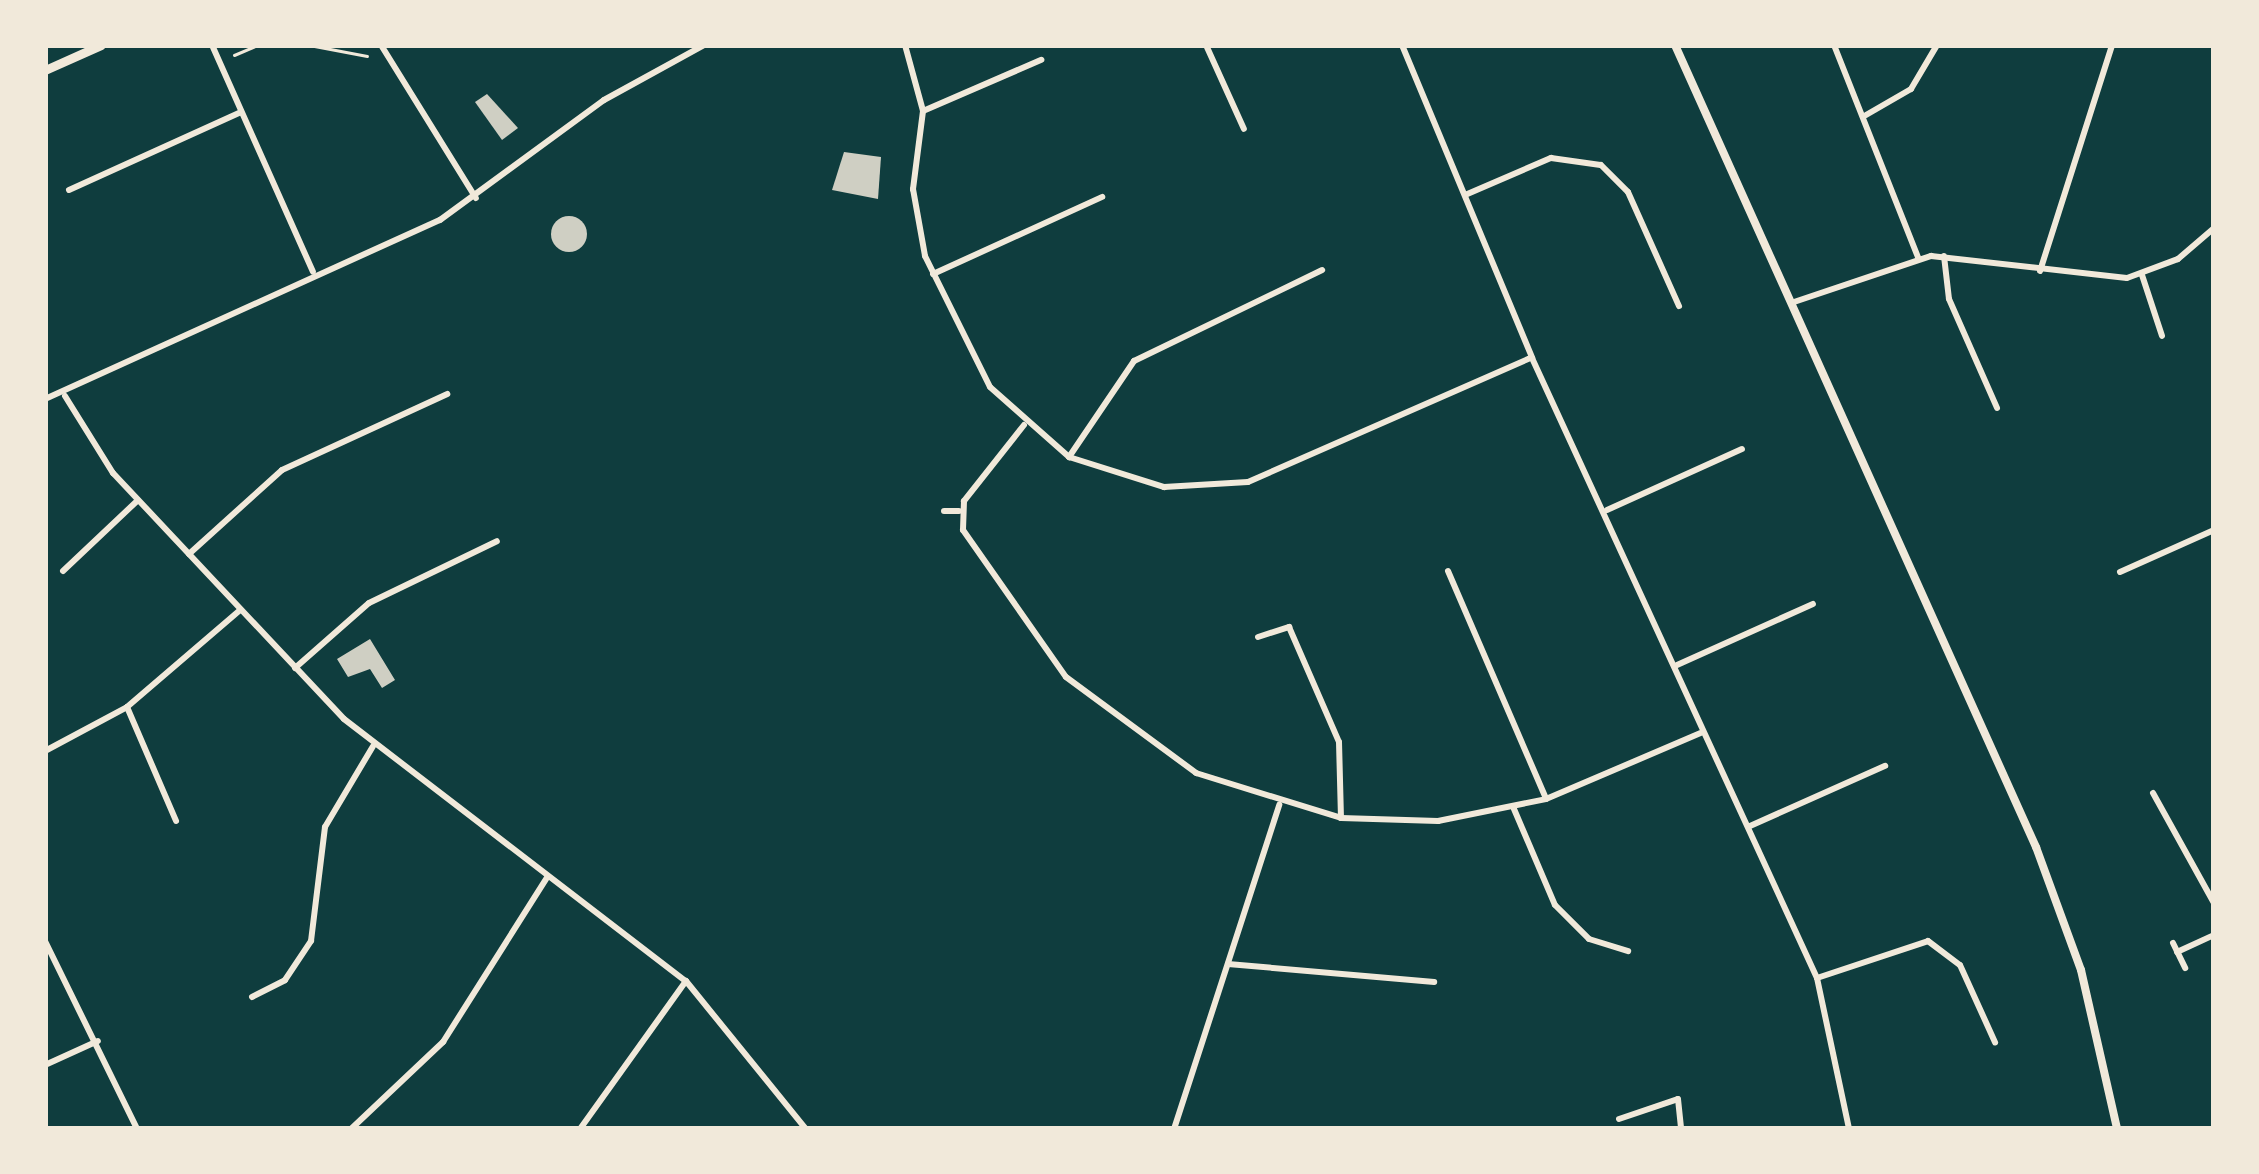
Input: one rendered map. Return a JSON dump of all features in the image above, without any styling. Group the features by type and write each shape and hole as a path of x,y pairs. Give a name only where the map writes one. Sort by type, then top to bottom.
{"main road":[{"path":"45,70 101,45"},
{"path":"1676,45 2051,886 2117,1129"}],"street":[{"path":"212,45 314,272"},
{"path":"381,45 476,198"},
{"path":"45,399 65,396 314,272 476,198 604,100 704,45"},
{"path":"905,45 923,111 913,203 933,274 982,375 1024,425 1069,457 1164,487 1248,482 1532,358"},
{"path":"1206,45 1244,129"},
{"path":"1402,45 1532,358 1607,510 1677,665 1701,733 1750,826 1817,978 1849,1129"},
{"path":"1834,45 1866,115 1918,257"},
{"path":"1866,115 1911,89 1937,45"},
{"path":"2040,271 2112,45"},
{"path":"923,111 1041,60"},
{"path":"70,190 242,112"},
{"path":"1465,195 1551,158 1601,165 1628,193 1679,306"},
{"path":"933,274 1102,197"},
{"path":"1790,303 1918,257 1944,256 2040,271 2142,275 2214,228"},
{"path":"1944,256 1952,308 1996,408"},
{"path":"1069,457 1134,362 1322,269"},
{"path":"2142,275 2162,336"},
{"path":"189,554 282,470 447,394"},
{"path":"65,396 138,500 373,746 686,980 806,1129"},
{"path":"958,511 1024,425"},
{"path":"1607,510 1742,449"},
{"path":"63,571 138,500"},
{"path":"944,511 958,511"},
{"path":"958,511 1020,620 1089,700 1196,773 1279,805 1341,818 1514,809 1701,733"},
{"path":"2120,572 2214,530"},
{"path":"295,668 369,603 497,541"},
{"path":"1448,571 1546,799"},
{"path":"1677,665 1814,604"},
{"path":"45,751 127,707 240,610"},
{"path":"1258,637 1289,627 1299,648 1339,742 1341,818"},
{"path":"127,707 176,821"},
{"path":"252,998 304,953 326,827 373,746"},
{"path":"1750,826 1885,766"},
{"path":"2153,793 2214,903"},
{"path":"1175,1128 1279,805"},
{"path":"1514,809 1545,894 1589,939 1628,951"},
{"path":"352,1129 443,1042 548,876"},
{"path":"2177,952 2214,935"},
{"path":"45,941 98,1041 137,1129"},
{"path":"1817,978 1928,941 1960,965 1995,1042"},
{"path":"2173,943 2185,968"},
{"path":"1228,964 1434,982"},
{"path":"580,1129 686,980"},
{"path":"45,1065 98,1041"},
{"path":"1618,1119 1678,1099 1681,1129"}],"path":[{"path":"234,56 258,45"},
{"path":"309,45 367,56"}],"building":[{"path":"487,94 518,128 502,140 475,102"},
{"path":"844,152 881,157 878,199 832,190"},
{"path":"569,216 582,221 587,234 582,247 569,252 556,247 551,234 556,221"},
{"path":"370,639 395,680 382,688 370,669 348,677 337,659"}]}
